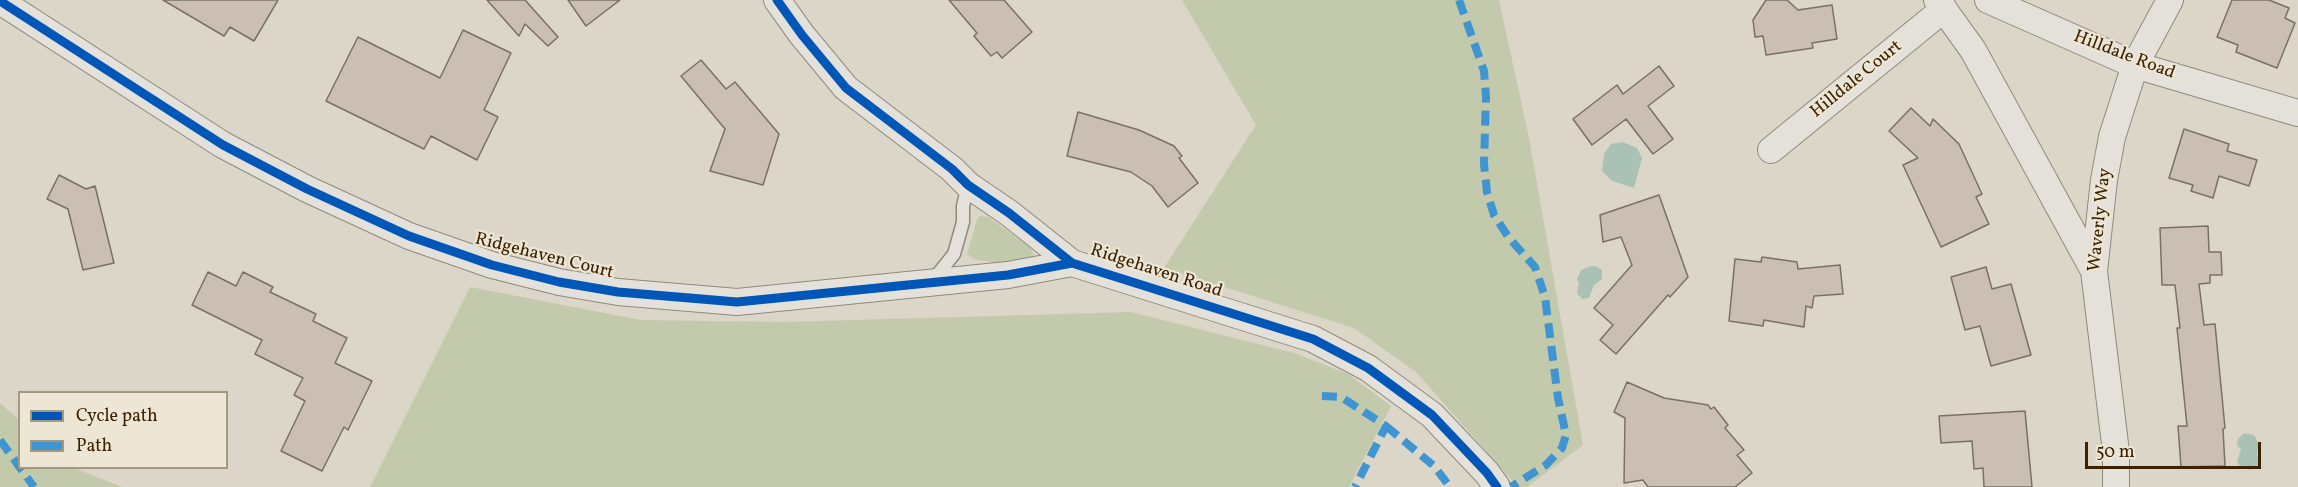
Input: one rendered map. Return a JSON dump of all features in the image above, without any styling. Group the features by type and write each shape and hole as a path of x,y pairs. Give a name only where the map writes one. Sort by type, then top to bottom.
{"street":[{"name":"Ridgehaven Road","path":"777,0 802,35 846,88 952,169 968,185 1009,213 1072,262 1313,339 1359,363 1432,415 1487,473 1497,487"},
{"name":"Hilldale Road","path":"1988,0 2135,65 2298,113"},
{"name":"Waverly Way","path":"2116,487 2116,452 2094,271 2103,180 2112,137 2135,65 2170,0"},
{"name":"Ridgehaven Court","path":"0,1 223,145 307,189 409,236 492,265 559,282 618,292 737,302 1008,275 1072,262"},
{"name":"Hilldale Court","path":"1771,150 1941,5"},
{"path":"1941,5 1973,50 2094,271"}],"lane":[{"path":"917,284 938,274 954,254 961,230 968,185"}],"shaded area":[{"path":"1182,0 1499,0 1529,138 1583,445 1527,487 1518,487 1416,372 1354,328 1164,268 1256,125"},
{"path":"1623,142 1637,148 1642,158 1634,188 1612,181 1602,171 1604,154 1611,144"},
{"path":"980,216 988,217 1031,248 1034,257 1004,263 976,260 967,254"},
{"path":"1591,266 1602,270 1602,279 1594,285 1589,298 1582,299 1577,293 1579,284 1577,279 1581,270"},
{"path":"470,287 641,320 784,322 1131,312 1294,353 1348,374 1391,406 1349,487 370,487"},
{"path":"0,403 18,419 18,469 77,469 122,487 0,487"},
{"path":"2244,433 2254,435 2259,444 2257,453 2259,463 2250,470 2237,462 2241,449 2237,445 2238,439"}],"building":[{"path":"163,0 278,0 254,41 230,27 224,36"},
{"path":"487,0 525,0 558,37 548,46 525,24 519,36"},
{"path":"568,0 620,0 586,26"},
{"path":"949,0 1004,0 1032,32 1002,58 997,52 991,56 974,36 977,33"},
{"path":"1766,0 1787,0 1798,10 1832,5 1837,39 1812,43 1813,48 1766,55 1763,36 1755,37 1753,20"},
{"path":"2232,0 2269,0 2289,8 2285,18 2295,23 2277,68 2236,52 2238,45 2217,37"},
{"path":"463,30 511,53 484,110 498,117 477,160 431,136 424,149 326,101 358,37 440,78"},
{"path":"701,60 726,89 735,82 779,134 763,185 710,171 725,129 681,76"},
{"path":"1659,66 1674,86 1648,106 1673,139 1653,154 1626,119 1592,145 1573,119 1617,85 1623,94"},
{"path":"1911,108 1930,126 1933,119 1959,144 1982,194 1976,197 1989,224 1941,247 1903,165 1918,158 1889,131"},
{"path":"1078,112 1139,130 1174,146 1182,156 1179,158 1198,183 1168,207 1152,186 1131,172 1067,156"},
{"path":"2184,129 2229,144 2227,151 2257,160 2249,186 2219,176 2213,198 2191,191 2193,185 2169,178"},
{"path":"59,175 86,189 95,186 114,263 83,270 68,209 47,199"},
{"path":"1659,195 1688,277 1670,297 1668,295 1616,354 1600,340 1613,325 1594,308 1632,265 1621,237 1603,242 1600,215"},
{"path":"2208,226 2209,252 2221,252 2222,275 2210,275 2210,283 2199,284 2204,325 2215,324 2225,428 2223,429 2225,466 2181,467 2178,426 2187,426 2177,328 2180,328 2175,285 2162,285 2160,228"},
{"path":"1762,257 1797,262 1798,269 1840,265 1843,294 1814,296 1812,308 1806,306 1804,327 1764,320 1763,326 1729,321 1735,259 1761,262"},
{"path":"1986,267 1992,289 2011,284 2031,355 1991,366 1980,326 1965,330 1951,277"},
{"path":"208,272 236,286 243,272 273,287 270,292 316,314 313,321 347,338 335,363 372,381 348,430 344,427 322,471 281,451 305,401 294,395 303,378 255,354 262,340 192,305"},
{"path":"1627,382 1664,398 1708,405 1711,409 1714,407 1728,425 1725,428 1744,450 1737,455 1752,473 1735,487 1648,487 1643,480 1624,483 1625,418 1614,412"},
{"path":"2025,411 2032,487 1984,487 1983,468 1974,469 1972,441 1941,443 1939,416"}],"marked path":[{"path":"1459,0 1484,71 1486,96 1484,164 1487,192 1494,215 1509,238 1535,267 1545,297 1558,398 1566,435 1562,448 1546,465 1511,487"},
{"path":"1322,396 1341,397 1386,426 1355,487"},
{"path":"1386,426 1434,466 1450,487"},
{"path":"0,440 18,465"},
{"path":"21,469 34,487"}],"cycle path":[{"path":"777,0 802,35 846,88 952,169 968,185 1009,213 1072,263 1313,339 1368,368 1432,415 1487,473 1497,487"},
{"path":"0,1 223,145 307,189 409,236 492,265 559,282 618,292 737,302 1008,275 1072,263"}]}
